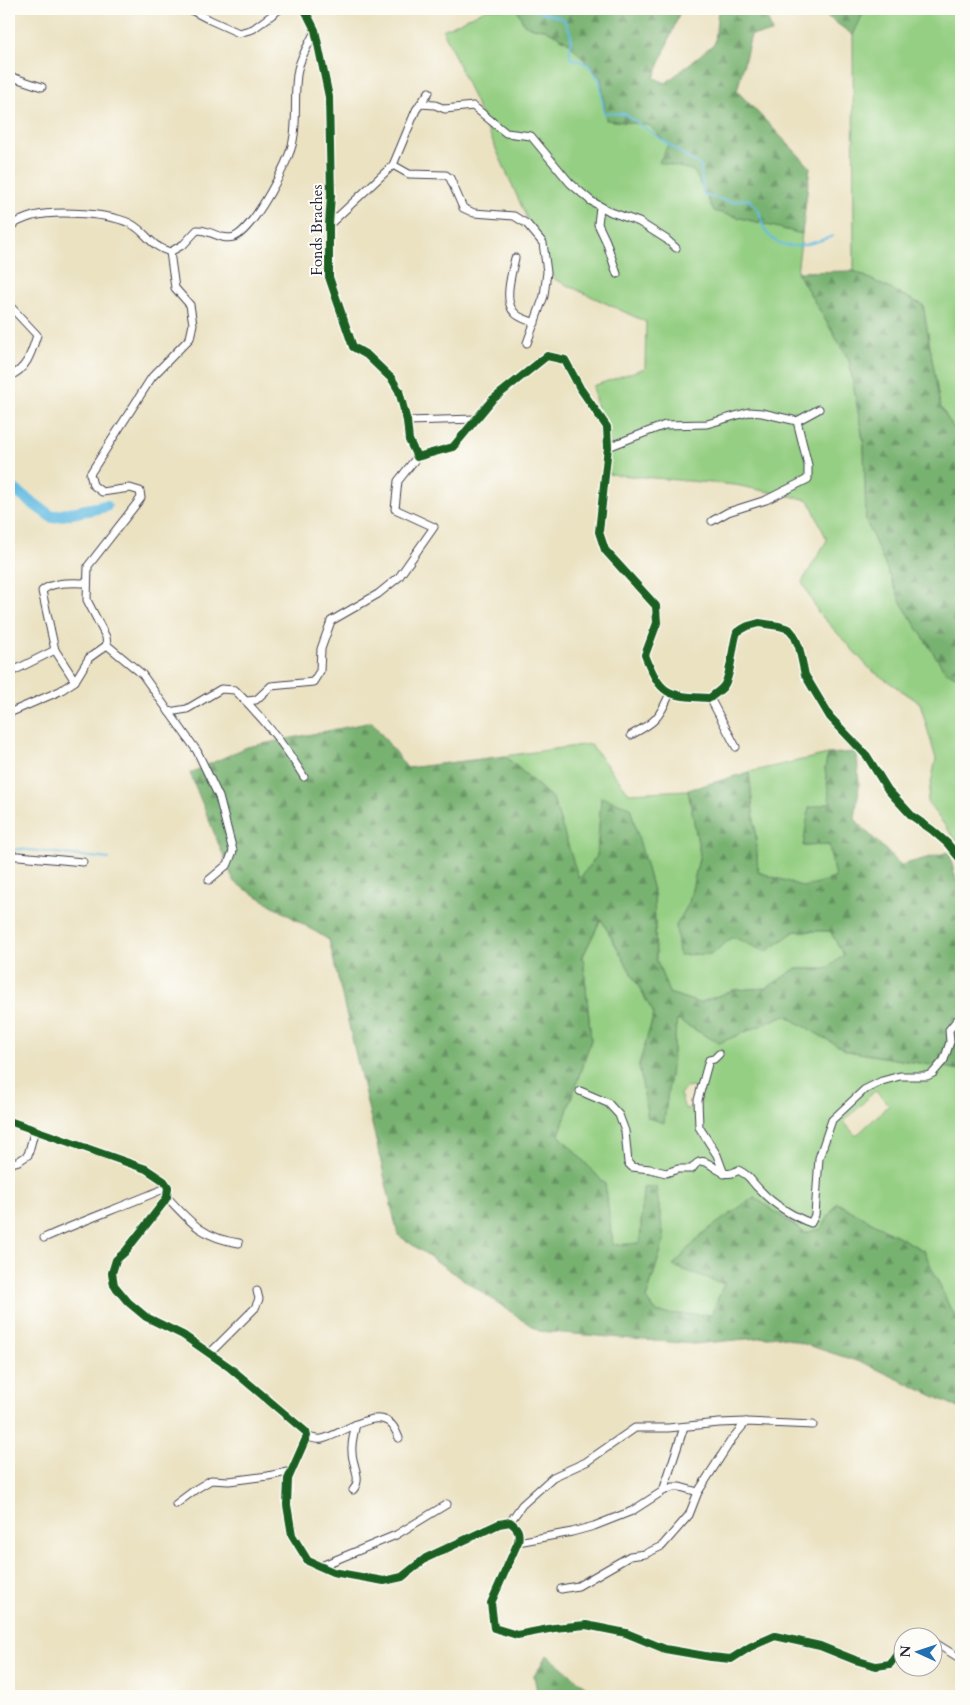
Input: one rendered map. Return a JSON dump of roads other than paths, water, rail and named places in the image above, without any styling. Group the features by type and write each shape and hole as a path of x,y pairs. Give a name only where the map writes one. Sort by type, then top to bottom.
{"street":[{"path":"189,9 239,33 253,28 280,9"},
{"name":"Fonds Braches","path":"303,9 316,30 329,97 331,195 329,277 353,346 367,355 392,379 399,391 407,421 409,440 417,457"},
{"path":"9,227 33,216 69,213 106,216 134,226 159,249 170,252 184,244 197,230 204,230 220,237 230,238 236,236 246,227 266,201 293,142 298,67 316,30"},
{"path":"9,76 42,87"},
{"path":"329,225 392,164 416,110 429,92"},
{"path":"420,104 445,108 474,106 506,133 531,136 570,183 600,207 639,222 666,238 676,248"},
{"path":"392,164 409,174 446,175 450,178 463,208 474,214 514,216 527,224 543,243 546,272 544,296 527,343"},
{"path":"600,207 598,224 617,274"},
{"path":"106,644 106,637 86,600 88,566 142,498 140,490 130,488 102,492 93,485 90,474 152,377 190,338 194,324 190,305 174,288 170,252"},
{"path":"515,258 508,289 510,305 514,312 535,323"},
{"path":"9,305 37,335 30,358 15,374 9,376"},
{"path":"247,701 256,700 271,686 313,682 320,671 321,649 332,621 378,594 399,577 414,556 434,527 395,508 398,481 417,457 453,447 492,400 547,356 565,360 580,388 607,427 608,447 599,532 605,550 656,606 657,623 645,655 652,673 661,688 670,693 684,696 710,698 724,686 730,669 732,645 736,632 759,623 789,629 799,647 805,675 830,717 867,756 894,796 912,816 947,843 961,860"},
{"path":"608,447 665,425 707,424 750,412 762,413 797,422 819,409"},
{"path":"407,421 476,418"},
{"path":"712,521 728,512 766,500 808,478 808,465 797,422"},
{"path":"74,680 55,650 42,591 48,586 87,582"},
{"path":"9,713 60,691 74,680 89,658 106,644"},
{"path":"106,644 142,674 197,751 219,797 233,851 228,864 209,880"},
{"path":"9,673 55,650"},
{"path":"169,712 187,709 221,689 235,690 247,701 290,754 304,778"},
{"path":"631,735 660,716 670,693"},
{"path":"710,698 736,747"},
{"path":"9,856 83,862"},
{"path":"580,1091 608,1103 619,1115 625,1130 628,1163 632,1167 650,1168 666,1173 678,1169 692,1169 694,1165 701,1162 710,1164 724,1174 732,1174 738,1170 749,1176 761,1191 792,1214 812,1223 816,1208 819,1158 832,1120 864,1090 882,1081 900,1076 927,1076 933,1074 944,1060 950,1042 949,1030 956,1020 961,1022"},
{"path":"719,1054 714,1059 709,1060 706,1066 698,1100 699,1127 717,1155 724,1174"},
{"path":"9,1121 146,1169 164,1181 168,1187 167,1197 125,1252 116,1260 112,1273 114,1284 128,1302 146,1317 183,1335 229,1368 303,1428 307,1436 288,1479 286,1505 292,1535 308,1561 333,1572 384,1581 402,1577 426,1558 499,1524 510,1522 522,1505 553,1477 586,1462 635,1428 684,1427 746,1422 813,1425"},
{"path":"9,1164 19,1161 28,1155 35,1129"},
{"path":"44,1238 74,1224 100,1216 168,1187"},
{"path":"167,1197 193,1225 215,1238 239,1243"},
{"path":"209,1354 257,1306 259,1296 257,1291"},
{"path":"307,1436 322,1440 368,1420 386,1421 391,1424 399,1438"},
{"path":"562,1589 578,1586 630,1556 645,1554 662,1546 681,1527 689,1515 698,1492 732,1439 746,1422"},
{"path":"353,1490 358,1480 351,1450 356,1424"},
{"path":"663,1491 684,1427"},
{"path":"176,1504 212,1480 229,1481 268,1476 292,1470"},
{"path":"518,1542 594,1526 632,1511 663,1491 673,1487 698,1492"},
{"path":"321,1566 396,1535 446,1504"},
{"path":"510,1522 517,1527 519,1534 518,1542 491,1604 494,1628 517,1635 554,1628 586,1625 626,1633 665,1649 731,1659 750,1647 775,1636 820,1646 876,1666 890,1664 892,1661"},
{"path":"942,1647 961,1659"}],"waterway":[{"path":"532,9 564,19 571,34 570,58 588,64 600,81 604,113 625,114 701,167 703,195 732,202 748,199 759,212 763,226 769,236 785,245 804,245 833,236"},
{"path":"9,486 52,517 106,506"},
{"path":"9,850 19,849 109,859"}]}
